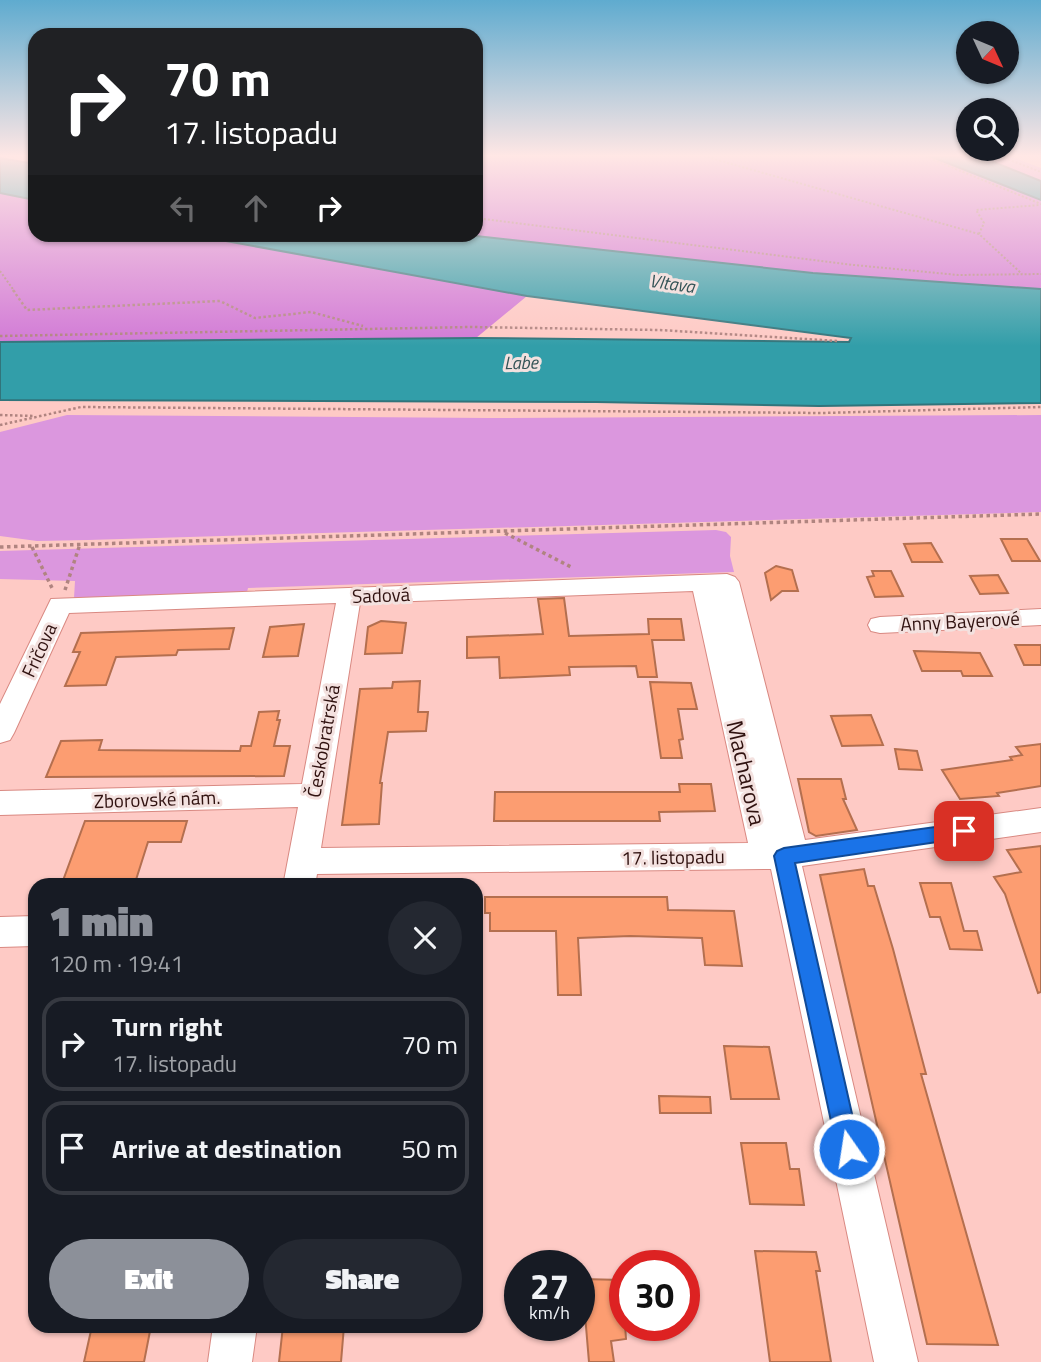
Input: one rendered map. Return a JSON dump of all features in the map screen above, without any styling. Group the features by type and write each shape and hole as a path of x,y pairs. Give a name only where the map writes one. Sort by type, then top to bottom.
{"street":[{"name":"Sadová","path":"60,605 715,583"},
{"name":"Macharova","path":"715,583 761,839 784,856"},
{"name":"Českobratrská","path":"300,873 349,597"},
{"name":"Fričova","path":"0,733 60,605"},
{"name":"Anny Bayerové","path":"880,625 1041,617"},
{"name":"Zborovské nám.","path":"0,803 313,795"},
{"name":"17. listopadu","path":"300,873 784,856 1041,820"},
{"path":"784,856 896,1362"},
{"path":"0,932 28,931"},
{"path":"230,1362 234,1333"}],"path":[{"path":"483,219 737,253 854,265 958,275 1041,274"},
{"path":"924,219 979,234 1023,275"},
{"path":"979,234 984,223 981,219"},
{"path":"0,271 27,310 220,301 255,318 311,312 368,328"},
{"path":"0,336 368,328 660,330 838,341"},
{"path":"0,425 81,407 823,413 1041,407"},
{"path":"0,415 41,416"},
{"path":"0,547 1041,514"},
{"path":"502,531 606,586"},
{"path":"60,605 79,544"},
{"path":"32,546 60,605"}],"shaded area":[{"path":"0,219 28,219 28,242 231,242 527,296 476,338 0,342"},
{"path":"483,219 1041,219 1041,289 813,273 483,237"},
{"path":"67,415 488,418 1041,415 1041,512 88,540 37,541 0,536 0,432"},
{"path":"716,530 726,532 731,537 730,556 734,572 248,588 247,592 74,598 75,581 0,579 0,551"}],"water":[{"path":"483,237 813,273 1041,289 1041,403 819,406 596,402 0,400 0,342 476,338 849,342 851,338 527,296 231,242 483,242"}],"building":[{"path":"1001,539 1027,539 1040,561 1012,561"},
{"path":"931,543 942,562 912,562 904,544"},
{"path":"776,566 792,570 798,591 782,591 771,600 765,573"},
{"path":"872,571 891,571 903,596 875,597 867,577 874,576"},
{"path":"998,575 1008,593 980,594 970,576"},
{"path":"564,598 569,636 649,634 648,619 681,619 684,640 652,640 657,677 638,677 636,666 569,667 570,675 500,678 499,657 467,658 467,637 543,634 538,599"},
{"path":"381,621 406,623 402,653 365,654 368,627"},
{"path":"304,624 298,656 263,657 270,627"},
{"path":"234,628 229,649 178,650 176,655 116,657 106,685 65,686 80,652 73,652 81,633"},
{"path":"1015,645 1041,645 1041,665 1024,665"},
{"path":"914,651 980,653 992,676 963,676 961,671 922,671"},
{"path":"420,681 418,712 428,712 426,731 388,732 380,783 379,824 342,825 360,689 392,688 393,682"},
{"path":"650,682 691,683 697,709 678,709 683,739 679,740 682,758 661,758"},
{"path":"279,711 277,720 280,720 274,746 290,746 284,776 46,777 61,741 102,740 99,750 240,751 241,746 251,746 259,712"},
{"path":"871,715 883,745 842,746 831,716"},
{"path":"1041,744 1041,786 997,793 999,796 960,799 942,770 1012,760 1010,757 1022,755 1016,747"},
{"path":"895,749 917,751 922,770 899,769"},
{"path":"798,779 841,779 846,799 843,799 857,830 816,836 809,832"},
{"path":"679,784 711,784 715,811 659,812 660,821 494,821 495,792 680,792"},
{"path":"85,821 187,821 181,842 148,842 137,878 64,878"},
{"path":"1041,846 1041,992 1038,993 1005,894 994,877 1021,872 1007,850"},
{"path":"864,869 868,886 874,886 893,949 926,1074 921,1074 998,1345 927,1344 820,875"},
{"path":"920,883 951,883 964,931 977,931 982,950 950,949 940,917 930,917"},
{"path":"485,897 667,897 668,910 734,911 742,966 705,965 702,938 578,938 581,995 558,995 556,931 490,931 490,913 485,913"},
{"path":"724,1046 769,1047 779,1099 731,1099"},
{"path":"659,1096 710,1097 711,1113 660,1113"},
{"path":"741,1143 786,1143 790,1169 799,1169 804,1205 750,1204"},
{"path":"755,1251 816,1252 820,1271 816,1271 831,1362 770,1362"},
{"path":"595,1279 609,1280 609,1341 614,1362 589,1362 587,1341 595,1341"},
{"path":"90,1333 150,1333 144,1362 84,1362"},
{"path":"282,1333 343,1333 341,1362 279,1362"}],"route":[{"path":"849,1149 784,856 964,831"}],"water label":[{"name":"Vltava","path":"672,284"},
{"name":"Labe","path":"521,363"}]}
